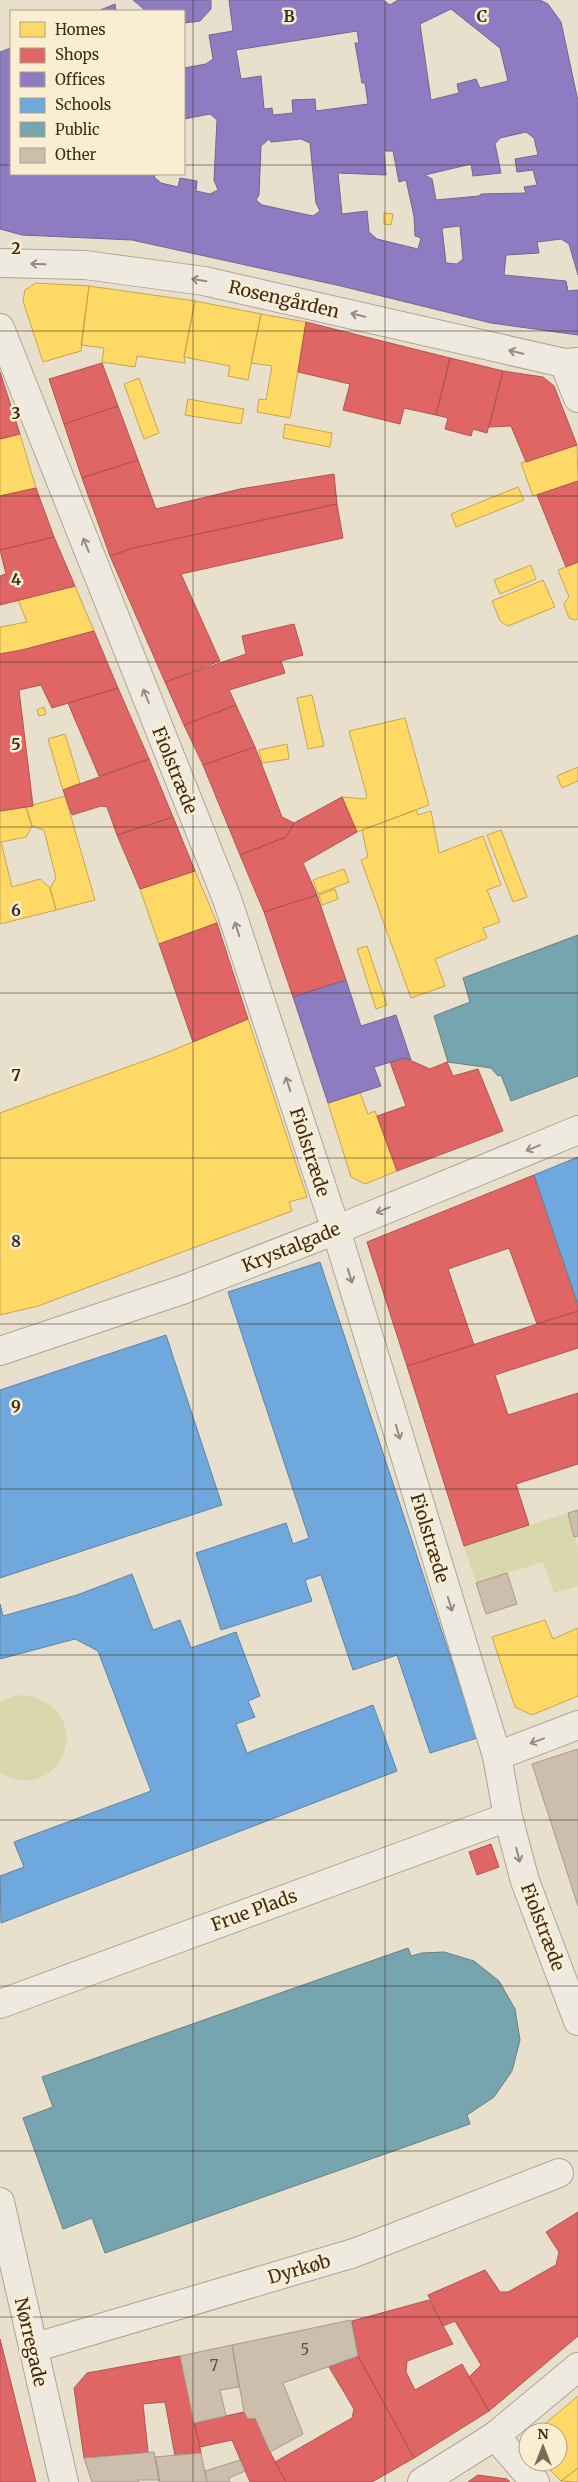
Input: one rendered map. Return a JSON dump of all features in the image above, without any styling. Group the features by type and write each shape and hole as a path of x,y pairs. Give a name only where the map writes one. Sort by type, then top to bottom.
{"street":[{"name":"Rosengården","path":"0,263 85,265 204,281 571,362"},
{"name":"Fiolstræde","path":"0,328 227,899 336,1230 497,1756 508,1817 524,1881 578,2021"},
{"path":"571,362 578,398"},
{"name":"Krystalgade","path":"0,1351 182,1290 336,1230 578,1130"},
{"path":"497,1756 578,1725"},
{"name":"Frue Plads","path":"0,2004 508,1817"},
{"name":"Dyrkøb","path":"33,2348 354,2253 558,2173"},
{"name":"Nørregade","path":"0,2202 64,2482"},
{"path":"422,2482 495,2436 578,2367"},
{"path":"495,2436 535,2482"}],"green space":[{"path":"568,1513 578,1547 578,1586 554,1593 543,1562 476,1583 464,1546"},
{"path":"26,1695 49,1704 62,1719 67,1736 64,1753 54,1768 40,1778 21,1780 0,1773 0,1702 13,1696"}],"building: Homes":[{"path":"384,213 393,214 391,225 384,224"},
{"path":"36,283 89,286 81,351 43,362 23,301 25,290"},
{"path":"89,286 195,301 184,357 185,363 137,356 135,367 102,362 104,348 81,345"},
{"path":"195,301 261,314 248,380 228,376 230,366 184,357"},
{"path":"261,314 306,322 290,418 257,412 259,399 266,400 272,366 251,363"},
{"path":"139,378 159,433 144,439 124,384"},
{"path":"188,399 244,409 241,424 185,415"},
{"path":"285,424 332,433 330,447 283,438"},
{"path":"20,434 36,488 0,496 0,439"},
{"path":"577,445 578,481 533,496 521,463"},
{"path":"518,487 524,500 456,527 451,514"},
{"path":"578,562 578,619 575,620 569,618 564,604 569,597 558,570"},
{"path":"531,565 536,579 500,594 494,580"},
{"path":"543,580 555,607 508,626 500,621 492,601"},
{"path":"75,586 94,631 0,654 0,627 27,622 18,600"},
{"path":"312,695 324,746 308,749 297,698"},
{"path":"44,707 46,714 39,716 37,710"},
{"path":"405,718 429,805 357,832 342,797 365,799 367,796 349,731"},
{"path":"65,734 80,783 63,790 48,739"},
{"path":"287,744 289,759 262,763 259,750"},
{"path":"578,767 578,781 562,788 557,776"},
{"path":"65,796 95,900 56,910 50,888 56,878 44,830 32,826 26,807"},
{"path":"26,807 32,826 26,837 1,842 12,887 40,879 50,888 56,910 0,924 0,811"},
{"path":"416,810 418,815 431,811 439,853 483,836 501,885 487,890 500,922 483,928 487,938 435,959 445,986 411,998 361,860 368,857 362,830"},
{"path":"501,830 527,897 513,902 487,835"},
{"path":"344,869 349,882 318,894 313,880"},
{"path":"195,871 217,923 159,944 140,889"},
{"path":"335,889 338,899 322,905 319,895"},
{"path":"367,946 387,1005 376,1009 357,949"},
{"path":"248,1019 307,1197 289,1202 292,1211 38,1306 0,1315 0,1113 166,1053"},
{"path":"360,1093 368,1114 375,1111 397,1171 365,1184 351,1177 328,1103"},
{"path":"545,1620 553,1639 578,1628 578,1696 532,1715 515,1707 492,1637"},
{"path":"578,2396 578,2468 561,2481 552,2472 568,2472 568,2422 547,2422"},
{"path":"578,2468 578,2482 561,2481"}],"building: Shops":[{"path":"306,322 450,358 436,415 404,408 400,424 343,410 350,384 298,372"},
{"path":"450,358 503,371 487,433 473,429 471,436 445,429 448,418 436,415"},
{"path":"102,363 118,406 64,424 49,379"},
{"path":"503,371 543,377 554,386 577,445 526,462 511,426 489,427"},
{"path":"0,372 20,434 0,439"},
{"path":"118,406 138,460 82,478 64,424"},
{"path":"138,460 156,509 240,489 334,474 337,504 133,548 110,556 82,478"},
{"path":"578,481 578,562 566,567 537,495"},
{"path":"36,488 54,537 0,550 0,496"},
{"path":"337,504 343,538 181,574 220,661 165,682 110,556 133,548"},
{"path":"54,537 75,586 0,605 0,576 6,574 0,550"},
{"path":"294,624 303,655 281,661 285,673 229,690 236,705 184,725 165,682 246,654 242,636"},
{"path":"94,631 118,688 52,708 41,685 19,690 33,806 0,811 0,654"},
{"path":"118,688 149,759 99,776 68,703"},
{"path":"236,705 255,747 203,765 184,725"},
{"path":"255,747 282,817 294,823 286,837 240,855 203,765"},
{"path":"149,759 173,817 117,835 107,807 101,806 72,815 63,790"},
{"path":"342,797 357,832 303,863 317,895 264,912 240,855 286,837 294,823"},
{"path":"173,817 195,871 140,889 117,835"},
{"path":"317,895 346,980 293,997 264,912"},
{"path":"217,923 248,1019 193,1042 159,944"},
{"path":"405,1058 430,1069 447,1062 453,1076 478,1069 503,1131 397,1171 377,1116 406,1106 390,1062"},
{"path":"534,1175 578,1305 578,1311 537,1324 509,1248 448,1269 474,1345 407,1366 367,1242"},
{"path":"578,1311 578,1348 495,1375 508,1415 578,1393 578,1464 516,1484 529,1525 464,1546 407,1366"},
{"path":"491,1844 499,1867 477,1875 469,1852"},
{"path":"578,2212 578,2336 489,2411 469,2377 481,2365 455,2321 443,2326 428,2295 485,2270 500,2292 508,2292 556,2265 559,2252 546,2232"},
{"path":"429,2300 453,2344 407,2361 406,2372 415,2390 462,2364 489,2411 414,2458 358,2356 352,2321"},
{"path":"0,2339 36,2482 0,2482"},
{"path":"180,2356 201,2453 175,2456 165,2402 143,2404 148,2452 84,2458 74,2388 87,2373"},
{"path":"358,2356 414,2458 372,2482 286,2482 275,2462 352,2418 354,2409 329,2367"},
{"path":"244,2412 248,2419 255,2418 286,2482 250,2482 232,2440 200,2447 194,2423"},
{"path":"478,2475 507,2479 510,2482 468,2482"}],"building: Offices":[{"path":"133,0 211,0 211,9 200,21 185,23 185,10 145,10"},
{"path":"229,0 383,0 390,5 398,0 540,0 548,4 561,22 578,101 578,275 569,244 561,239 537,242 539,253 506,255 504,275 566,281 568,291 578,290 578,335 491,323 341,286 132,240 22,235 0,229 0,52 10,48 10,175 156,175 154,177 161,183 178,187 180,178 197,181 196,191 210,194 218,190 214,180 217,120 210,114 185,119 185,68 206,64 213,59 209,35 233,31","holes":["451,9 500,48 508,81 480,88 476,79 457,84 459,93 431,100 420,24","357,31 359,43 355,43 368,104 316,111 315,99 292,100 293,113 273,115 272,108 264,109 261,76 241,79 236,50","526,132 534,138 538,155 515,159 517,172 533,170 537,185 524,187 526,193 481,194 479,196 436,200 432,179 425,175 471,164 473,176 501,173 495,144 500,138","269,139 271,142 301,139 310,143 316,203 320,211 313,216 262,205 256,200 259,195 261,146","384,151 393,151 399,182 406,180 414,216 415,236 421,238 418,249 377,239 369,232 367,211 342,214 338,173 386,175","460,226 463,259 457,264 446,263 442,228"]},
{"path":"115,4 116,10 100,10"},
{"path":"346,980 361,1026 396,1015 411,1060 405,1058 374,1067 381,1086 328,1103 293,997"}],"building: Schools":[{"path":"578,1157 578,1305 534,1175"},
{"path":"320,1262 477,1738 430,1753 397,1655 353,1670 321,1575 305,1580 312,1601 221,1630 196,1553 286,1523 293,1544 309,1538 228,1292"},
{"path":"166,1335 222,1505 0,1578 0,1390"},
{"path":"132,1574 153,1630 180,1620 191,1648 236,1632 260,1696 248,1701 255,1717 236,1724 247,1753 373,1705 397,1771 1,1923 0,1876 24,1867 14,1842 151,1791 98,1651 75,1639 0,1659 0,1604 3,1616 77,1595"}],"building: Public":[{"path":"578,935 578,1076 511,1101 501,1075 498,1076 491,1068 448,1062 434,1016 470,1002 463,978"},
{"path":"408,1948 411,1956 422,1953 444,1952 474,1961 499,1981 515,2009 520,2040 512,2071 494,2097 467,2115 470,2124 105,2253 92,2218 63,2229 23,2118 53,2107 42,2077"}],"building: Other":[{"path":"578,1510 578,1536 574,1537 568,1513"},
{"path":"507,1573 517,1604 486,1614 476,1583"},
{"path":"578,1749 578,1906 532,1764"},
{"path":"351,2320 358,2356 283,2383 303,2434 270,2452 255,2418 248,2419 244,2412 232,2345"},
{"path":"232,2345 239,2387 220,2390 226,2416 194,2423 180,2356"},
{"path":"154,2452 160,2480 92,2482 84,2458"},
{"path":"201,2453 207,2482 159,2482 155,2457"},
{"path":"240,2460 245,2471 229,2478 230,2482 207,2482 205,2471"}]}
